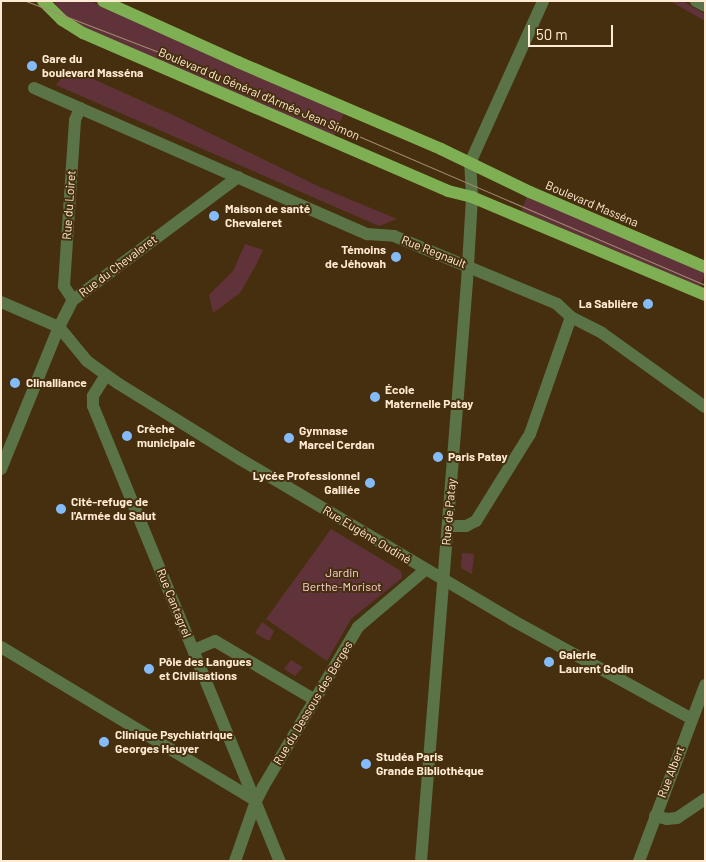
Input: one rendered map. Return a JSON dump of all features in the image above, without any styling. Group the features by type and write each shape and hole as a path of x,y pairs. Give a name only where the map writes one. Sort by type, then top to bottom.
{"main road":[{"name":"Boulevard du Général d'Armée Jean Simon","path":"103,1 470,164"},
{"name":"Boulevard du Général d'Armée Jean Simon","path":"44,2 62,20 83,33 448,191 472,197"},
{"name":"Boulevard Masséna","path":"470,164 555,204 705,268"},
{"path":"472,197 705,295"}],"street":[{"path":"470,164 543,1"},
{"path":"696,1 705,6"},
{"name":"Rue Regnault","path":"34,88 367,234 394,236 557,304 571,317 602,333 705,407"},
{"name":"Rue du Loiret","path":"73,300 64,286 75,120 80,108"},
{"name":"Rue de Patay","path":"421,861 468,266 472,197 470,164"},
{"name":"Rue du Chevaleret","path":"1,469 59,327 73,300 238,177"},
{"path":"1,302 59,327"},
{"path":"448,526 466,526 476,521 530,434 571,317"},
{"name":"Rue Eugène Oudiné","path":"59,327 80,354 106,375 147,403 425,570 692,719"},
{"name":"Rue Cantagrel","path":"106,375 93,396 93,406 280,861"},
{"name":"Rue du Dessous des Berges","path":"235,861 256,801 358,627 425,570"},
{"path":"194,650 216,641 315,700"},
{"path":"1,647 256,801"},
{"name":"Rue Albert","path":"639,861 705,685"},
{"path":"655,816 666,819 677,818 705,799"}],"green space":[{"path":"53,1 90,1 344,113 334,136 80,27 66,16"},
{"path":"670,1 682,1 705,14 705,21"},
{"path":"69,68 175,116 320,187 397,219 379,226 56,85"},
{"path":"527,197 705,273 700,287 521,211"},
{"path":"245,244 263,250 240,293 213,313 209,295 233,271"},
{"name":"Jardin Berthe-Morisot","path":"331,529 401,571 402,578 351,619 327,661 266,619"},
{"path":"462,553 474,554 472,574 461,568"},
{"path":"262,622 274,631 269,641 255,633"},
{"path":"291,660 303,667 295,676 284,669"}],"tram line":[{"path":"26,1 198,67 705,285"}],"place":[{"name":"Gare du boulevard Masséna","path":"32,66"},
{"name":"Maison de santé Chevaleret","path":"214,216"},
{"name":"Témoins de Jéhovah","path":"396,257"},
{"name":"La Sablière","path":"648,304"},
{"name":"Clinalliance","path":"15,383"},
{"name":"École Maternelle Patay","path":"375,397"},
{"name":"Crèche municipale","path":"127,436"},
{"name":"Gymnase Marcel Cerdan","path":"289,438"},
{"name":"Paris Patay","path":"438,457"},
{"name":"Lycée Professionnel Galilée","path":"370,483"},
{"name":"Cité-refuge de l'Armée du Salut","path":"61,509"},
{"name":"Galerie Laurent Godin","path":"549,662"},
{"name":"Pôle des Langues et Civilisations","path":"149,669"},
{"name":"Clinique Psychiatrique Georges Heuyer","path":"104,742"},
{"name":"Studéa Paris Grande Bibliothèque","path":"366,764"}]}
